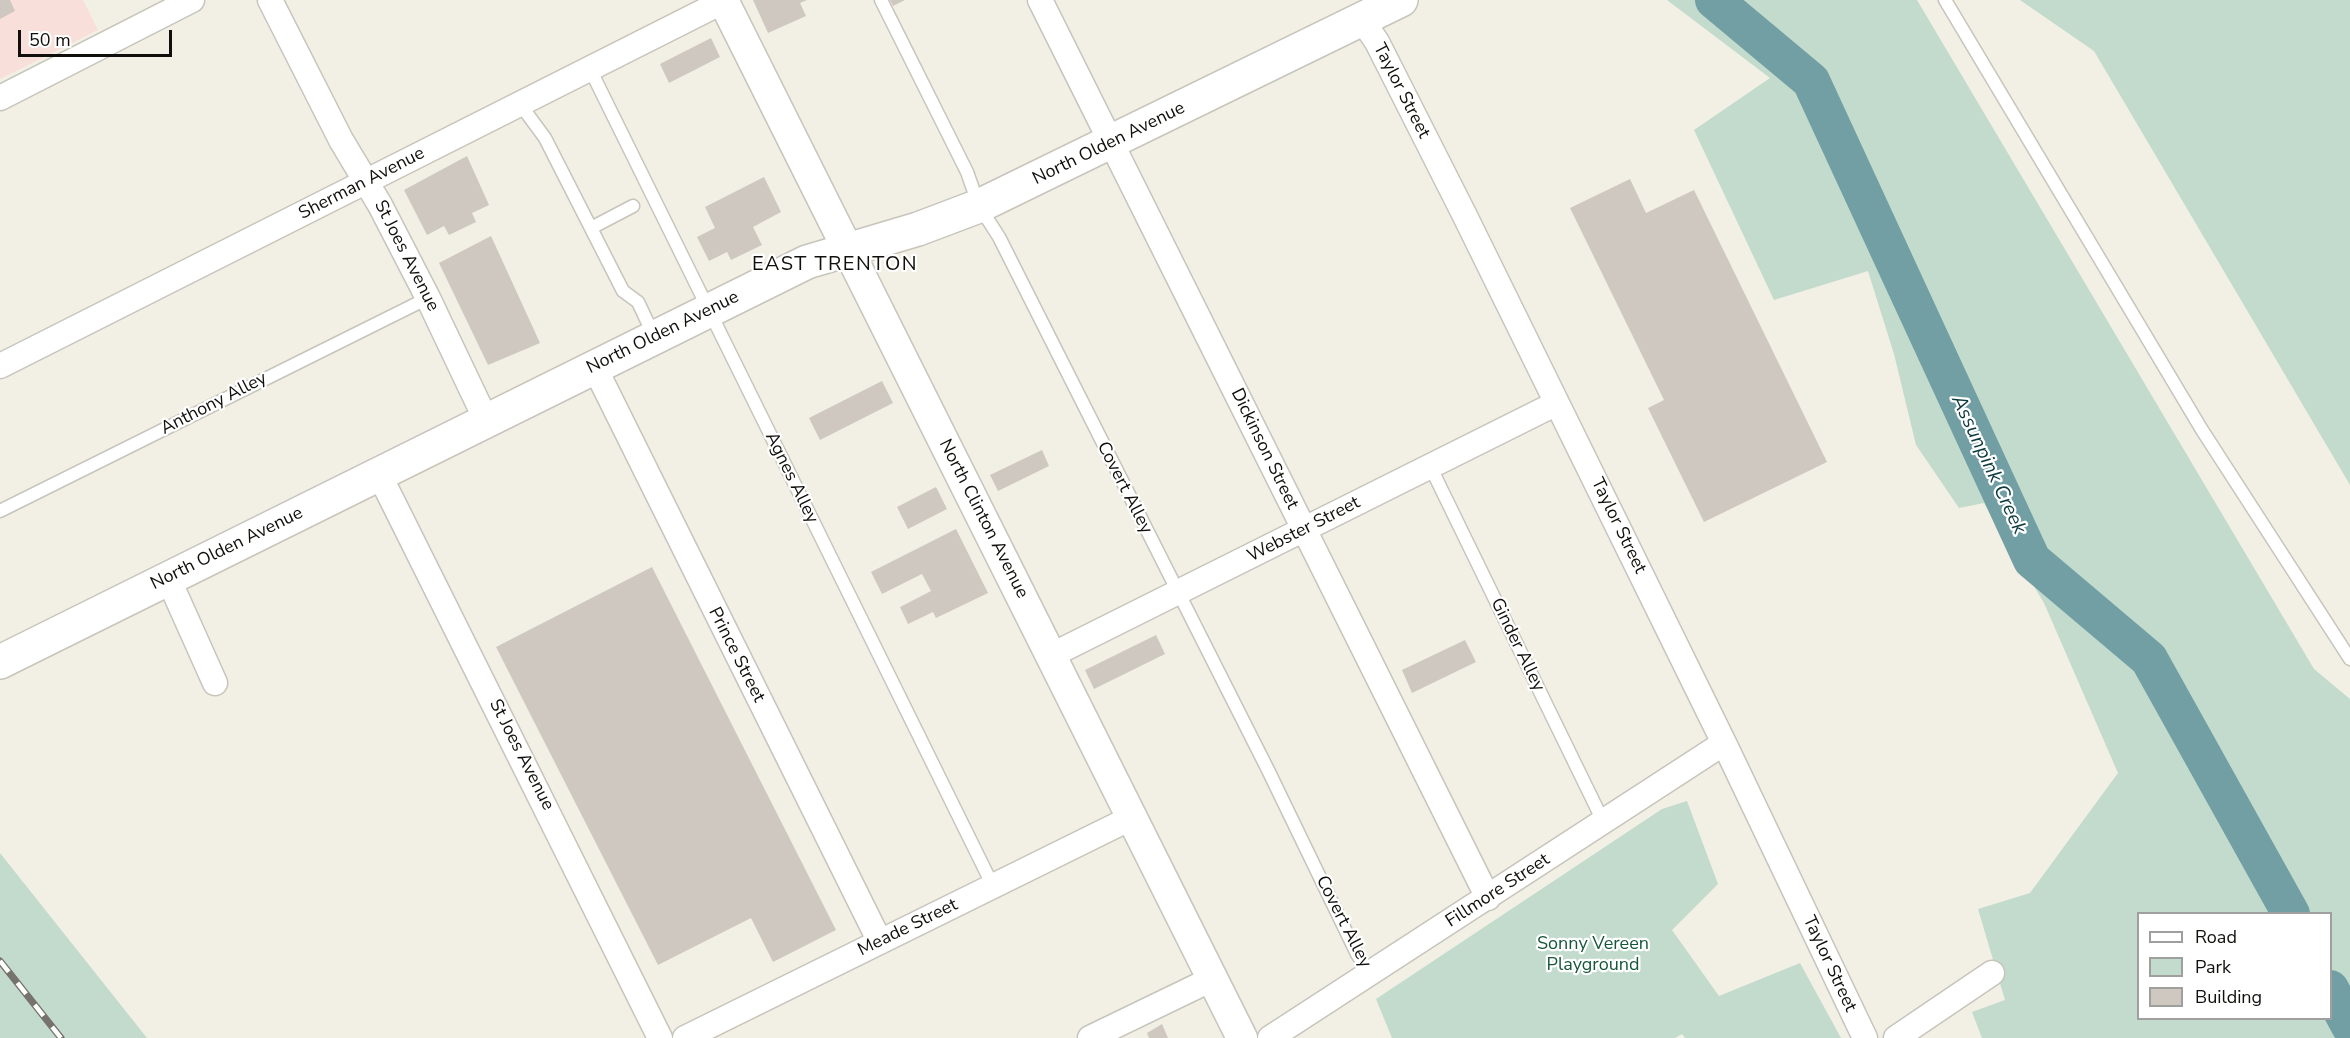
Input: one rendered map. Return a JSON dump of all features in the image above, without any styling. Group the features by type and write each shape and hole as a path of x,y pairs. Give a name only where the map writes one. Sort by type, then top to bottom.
{"main road":[{"name":"North Olden Avenue","path":"0,662 807,262 918,229 979,206 1109,143 1372,8"}],"street":[{"path":"0,98 192,0"},
{"name":"St Joes Avenue","path":"270,0 341,140 428,298 486,420"},
{"name":"Dickinson Street","path":"1040,0 1109,143 1488,898"},
{"name":"Sherman Avenue","path":"0,366 724,1"},
{"name":"North Clinton Avenue","path":"724,1 850,249 1242,1038"},
{"name":"Taylor Street","path":"1372,8 1387,62 1724,743 1864,1038"},
{"name":"Prince Street","path":"594,366 880,942"},
{"name":"Webster Street","path":"1052,655 1431,468 1557,403"},
{"name":"St Joes Avenue","path":"379,474 660,1038"},
{"path":"168,578 215,683"},
{"name":"Fillmore Street","path":"1270,1038 1724,743"},
{"name":"Meade Street","path":"686,1038 1131,818"},
{"path":"1896,1038 1992,973"},
{"path":"1090,1038 1212,979"}],"lane":[{"name":"Covert Alley","path":"881,0 967,172 979,206 999,237 1357,954 1370,974"},
{"path":"1945,0 2202,430 2350,659"},
{"name":"Agnes Alley","path":"590,69 993,886"},
{"path":"520,104 545,138 623,291 638,302 655,337"},
{"path":"591,228 633,206"},
{"name":"Anthony Alley","path":"0,511 428,298"},
{"name":"Ginder Alley","path":"1431,468 1603,821"}],"shaded area":[{"path":"0,0 83,0 98,30 0,79"}],"green space":[{"path":"1667,0 1917,0 2314,669 2350,699 2350,1038 1982,1038 1972,1012 2005,1000 1978,909 2030,893 2118,773 2044,603 1984,503 1959,508 1916,445 1894,354 1868,271 1774,300 1694,130 1770,78"},
{"path":"2020,0 2350,0 2350,485 2094,51"},
{"name":"Sonny Vereen Playground","path":"1687,801 1718,884 1672,930 1719,996 1800,963 1841,1038 1685,1038 1682,1034 1675,1038 1392,1038 1376,999 1662,809"},
{"path":"0,853 147,1038 0,1038"}],"building":[{"path":"0,0 10,0 15,11 0,19"},
{"path":"753,0 807,0 800,3 806,16 768,33"},
{"path":"890,0 905,0 893,6"},
{"path":"711,38 720,57 669,83 660,64"},
{"path":"467,156 489,205 472,213 476,222 449,235 444,226 427,235 404,190"},
{"path":"764,177 781,212 753,227 762,245 731,260 727,252 709,261 697,237 715,228 705,207"},
{"path":"1630,179 1646,213 1694,190 1827,462 1704,522 1648,408 1664,400 1570,208"},
{"path":"491,236 540,343 488,365 439,263"},
{"path":"882,381 893,403 820,440 809,418"},
{"path":"1042,450 1049,466 998,491 990,475"},
{"path":"936,487 947,509 908,529 897,507"},
{"path":"956,529 988,593 936,618 933,612 908,624 900,607 931,591 922,574 882,594 871,572"},
{"path":"652,567 836,930 773,962 751,918 658,965 496,647"},
{"path":"1156,635 1165,654 1094,689 1085,670"},
{"path":"1465,640 1476,662 1412,693 1402,670"},
{"path":"1162,1024 1168,1038 1149,1038 1147,1033"}],"waterway":[{"name":"Assunpink Creek","path":"1714,0 1811,81 2032,560 2149,659 2290,912"},
{"name":"Assunpink Creek","path":"2332,993 2350,1026"}],"railway":[{"path":"0,961 61,1038"}],"district":[{"name":"EAST TRENTON","path":"835,265"}]}
